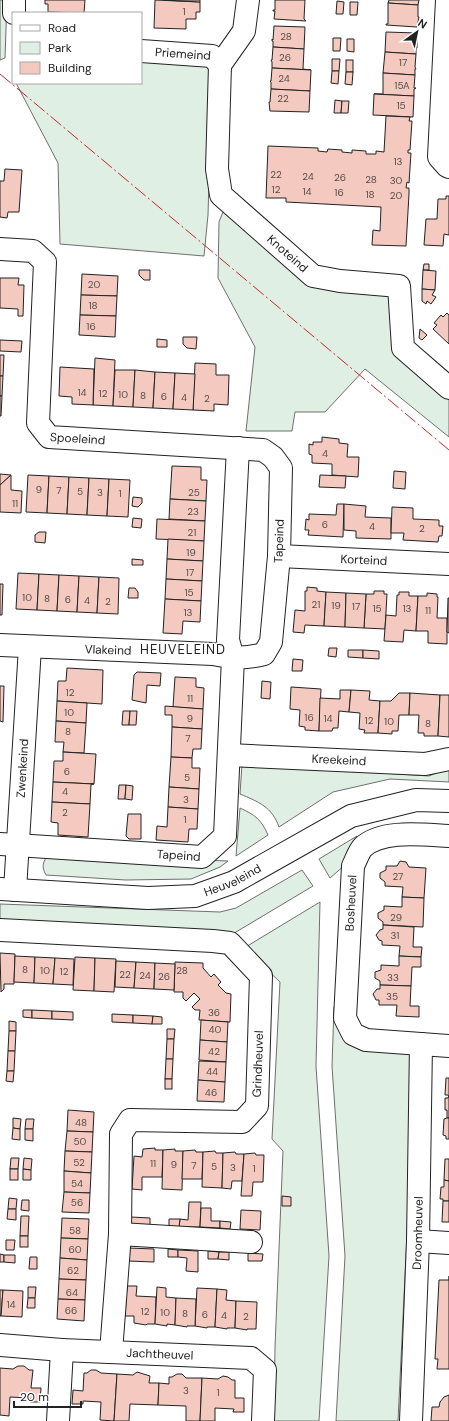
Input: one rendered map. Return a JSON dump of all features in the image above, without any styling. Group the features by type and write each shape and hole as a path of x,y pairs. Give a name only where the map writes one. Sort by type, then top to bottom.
{"street":[{"path":"14,0 14,12"},
{"path":"220,65 244,32 248,0"},
{"path":"447,0 439,157 449,167"},
{"name":"Priemeind","path":"142,52 212,56 220,65"},
{"name":"Knoteind","path":"220,65 217,169 221,195 313,276 340,281 399,286 403,348 449,388"},
{"name":"Spoeleind","path":"0,249 33,251 45,262 38,424 49,437 263,450"},
{"name":"Tapeind","path":"9,845 202,857 226,836 233,658 228,640 238,448"},
{"name":"Tapeind","path":"233,658 251,657 264,654 271,642 279,556 281,468 274,457 263,450"},
{"name":"Korteind","path":"279,556 449,564"},
{"name":"Vlakeind","path":"0,645 213,654 233,658"},
{"name":"Zwenkeind","path":"8,889 9,845 30,647"},
{"name":"Kreekeind","path":"229,755 424,764 449,759"},
{"name":"Heuveleind","path":"8,889 148,898 195,896 234,882 351,816 416,800 449,801"},
{"name":"Bosheuvel","path":"421,1044 366,1040 353,1034 345,1018 353,866 363,847 381,837 405,834 449,836"},
{"name":"Grindheuvel","path":"0,930 230,943 261,976 257,1106 242,1122 130,1120 121,1134 120,1234 111,1352"},
{"path":"421,1044 449,1046"},
{"name":"Droomheuvel","path":"411,1421 418,1241 421,1044"},
{"path":"120,1234 251,1242"},
{"path":"418,1241 449,1243"},
{"name":"Jachtheuvel","path":"0,1345 62,1350 251,1358 265,1370 263,1421"},
{"path":"58,1421 62,1350"}],"green space":[{"path":"0,0 7,0 5,58 0,60"},
{"path":"142,55 205,60 212,70 208,215 204,256 60,244 58,163 17,84 142,84"},
{"path":"225,207 317,287 391,293 392,350 449,397 449,437 365,369 325,412 295,412 292,431 246,431 255,347 218,278 219,222"},
{"path":"242,764 429,776 449,768 449,782 390,779 333,792 279,827 269,810 259,803 240,794"},
{"path":"240,808 257,818 263,825 268,835 236,856"},
{"path":"357,836 345,865 330,878 319,859"},
{"path":"48,854 228,861 220,867 191,879 126,880 46,875 43,864"},
{"path":"302,870 313,886 231,935 0,920 0,904 220,912 236,908"},
{"path":"320,902 316,1066 329,1256 319,1421 274,1421 275,1347 283,1151 272,1139 280,982 244,948"},
{"path":"334,1007 348,1036 412,1050 415,1068 398,1421 336,1421 345,1256 332,1066"}],"building":[{"path":"45,0 85,0 84,12 48,12 48,4 45,4"},
{"path":"155,0 200,2 200,12 196,12 196,19 186,19 186,29 154,28"},
{"path":"164,0 200,0 200,2"},
{"path":"275,0 305,0 304,19 306,21 274,19 275,11 273,10 275,10"},
{"path":"389,0 419,0 418,5 388,3"},
{"path":"337,1 344,2 343,14 336,14"},
{"path":"350,2 358,2 357,15 350,15"},
{"path":"388,3 418,5 419,17 417,27 386,25 388,24"},
{"path":"274,26 305,27 304,49 273,47 272,39 273,40"},
{"path":"386,32 417,33 416,54 385,52"},
{"path":"333,38 341,38 340,51 333,51"},
{"path":"347,39 354,39 354,52 347,51"},
{"path":"273,47 304,49 303,69 311,70 272,68 271,60"},
{"path":"385,52 416,54 415,75 383,73"},
{"path":"332,59 340,59 339,71 332,71"},
{"path":"346,60 353,60 353,72 346,72"},
{"path":"272,68 311,70 310,91 271,89 270,81"},
{"path":"332,71 339,71 338,84 331,83"},
{"path":"346,72 353,72 352,85 345,84"},
{"path":"383,73 415,75 414,88 416,88 414,89 414,96 374,94 383,94"},
{"path":"271,89 310,91 309,112 270,111 269,102"},
{"path":"374,94 414,96 413,117 373,115"},
{"path":"335,100 342,101 341,113 334,113"},
{"path":"342,101 349,101 348,113 341,113"},
{"path":"386,116 410,117 409,121 412,121 410,150 408,150 408,153 411,153 409,183 407,182 406,188 409,188 409,194 406,246 372,245 373,230 380,231 381,207 286,202 286,198 266,198 268,146 318,148 318,151 327,152 328,149 342,150 342,152 352,153 352,150 366,151 366,154 376,154 376,151 384,152"},
{"path":"5,169 22,170 19,212 8,212 7,218 0,217 0,181 4,181"},
{"path":"446,196 449,196 449,235 444,234 443,246 424,245 426,219 437,219 438,199 446,199"},
{"path":"424,264 429,264 429,270 423,270"},
{"path":"139,270 150,270 150,280 144,280 139,275"},
{"path":"423,270 436,271 435,290 422,289"},
{"path":"82,274 118,276 117,296 81,295"},
{"path":"0,278 19,278 18,285 24,285 23,316 18,316 18,309 0,308"},
{"path":"422,289 435,290 432,295 436,297 431,304 427,301 426,304 422,301"},
{"path":"81,295 117,296 116,316 80,315"},
{"path":"447,313 449,315 449,344 433,329 437,325 434,323 441,315 443,317"},
{"path":"80,315 116,316 115,337 79,335"},
{"path":"420,329 427,335 422,340 419,338"},
{"path":"183,337 197,337 196,349 187,348 183,344"},
{"path":"157,339 167,340 167,347 157,347"},
{"path":"0,340 22,341 21,352 0,351"},
{"path":"0,355 4,355 3,376 0,376"},
{"path":"95,358 115,360 113,406 93,405"},
{"path":"195,363 216,364 216,375 229,375 228,405 214,404 214,411 193,410"},
{"path":"60,367 94,369 93,405 72,404 72,397 59,396"},
{"path":"115,370 135,370 133,407 113,406"},
{"path":"135,370 155,372 153,408 133,407"},
{"path":"155,372 175,373 173,409 153,408"},
{"path":"175,373 195,374 193,410 173,409"},
{"path":"0,376 3,376 2,396 0,396"},
{"path":"0,396 2,396 1,416 0,416"},
{"path":"322,437 339,439 339,443 348,444 347,457 359,457 358,477 332,475 332,464 312,463 312,455 309,454 309,444 313,445 313,442 322,442"},
{"path":"172,466 201,467 201,480 207,480 206,501 170,499"},
{"path":"394,471 406,472 405,489 393,488"},
{"path":"0,474 11,475 0,485"},
{"path":"11,475 11,490 22,491 21,513 0,512 0,485"},
{"path":"28,475 49,476 47,513 26,512"},
{"path":"320,475 346,476 345,488 319,487"},
{"path":"49,476 69,477 67,514 47,513"},
{"path":"69,477 89,478 87,515 67,514"},
{"path":"89,478 109,479 107,516 87,515"},
{"path":"109,479 130,480 128,517 107,516"},
{"path":"133,497 142,498 142,503 138,507 132,506"},
{"path":"170,499 206,501 205,521 169,519"},
{"path":"337,504 344,504 343,537 308,535 309,530 305,530 306,519 309,520 309,514 336,515"},
{"path":"344,504 366,506 365,517 391,518 391,539 356,538 356,531 344,530"},
{"path":"392,507 413,508 413,519 439,520 439,526 443,526 442,536 439,536 438,542 403,540 404,533 391,533"},
{"path":"133,518 142,519 141,528 132,527"},
{"path":"157,519 205,521 204,541 156,539"},
{"path":"39,532 46,532 45,543 35,542 35,535"},
{"path":"168,539 204,541 203,561 167,559"},
{"path":"132,559 143,560 143,565 132,565"},
{"path":"167,559 203,561 202,581 166,579"},
{"path":"18,573 39,574 37,610 16,609"},
{"path":"39,574 59,575 57,611 37,610"},
{"path":"59,575 79,576 77,612 57,611"},
{"path":"79,576 99,577 97,613 77,612"},
{"path":"99,577 119,578 118,614 97,613"},
{"path":"166,579 202,581 201,601 165,599"},
{"path":"0,584 3,584 2,615 0,615"},
{"path":"307,587 317,588 317,591 326,592 324,626 305,625 304,633 293,632 295,610 305,611 305,591 307,591"},
{"path":"129,588 135,588 138,592 138,598 128,598"},
{"path":"374,591 384,591 384,594 387,594 385,629 364,628 366,594 374,594"},
{"path":"326,592 346,593 345,627 324,626"},
{"path":"399,592 409,592 409,596 418,596 416,631 404,630 403,642 384,641 386,615 396,616 397,595 399,595"},
{"path":"346,593 366,594 364,628 345,627"},
{"path":"427,593 437,594 437,618 447,618 447,644 428,643 428,631 416,631 418,596 427,596"},
{"path":"449,598 449,633 447,632"},
{"path":"165,599 201,601 200,622 183,621 182,634 163,633"},
{"path":"329,648 337,648 336,657 328,656"},
{"path":"348,650 363,650 363,658 348,657"},
{"path":"363,650 379,651 379,659 363,658"},
{"path":"293,659 303,660 302,671 292,671"},
{"path":"67,668 103,670 102,704 57,701 58,681 66,681"},
{"path":"137,672 161,673 160,686 147,685 146,703 132,700 134,675"},
{"path":"175,677 196,678 196,687 204,688 203,709 173,707"},
{"path":"262,681 271,682 270,699 261,698"},
{"path":"0,686 4,686 3,722 0,721"},
{"path":"291,687 321,689 319,731 305,730 305,727 299,726 300,710 290,709"},
{"path":"340,690 351,690 349,712 339,711 338,728 333,728 332,731 319,731 320,698 340,699"},
{"path":"351,690 370,691 369,700 380,701 378,733 364,733 365,730 359,729 360,713 349,712"},
{"path":"399,693 410,693 409,715 399,715 398,731 392,731 392,734 378,733 380,701 391,701"},
{"path":"410,693 440,695 438,736 424,736 424,733 418,733 419,715 409,715"},
{"path":"440,695 449,695 449,737 438,736"},
{"path":"57,701 87,703 86,723 56,721"},
{"path":"165,706 203,709 202,729 172,727 172,715 165,715"},
{"path":"123,711 130,711 129,725 122,725"},
{"path":"130,711 137,711 136,725 129,725"},
{"path":"56,721 86,723 84,753 63,752 64,742 55,742"},
{"path":"172,727 202,729 201,749 193,749 192,758 171,757"},
{"path":"63,752 96,754 94,784 53,782 54,761 63,761"},
{"path":"171,757 192,758 192,768 200,768 199,789 169,787"},
{"path":"53,782 94,784 91,784 90,804 52,802"},
{"path":"119,785 126,785 125,799 118,799"},
{"path":"126,785 133,786 132,800 125,799"},
{"path":"169,787 199,789 198,809 168,807"},
{"path":"52,802 90,804 88,837 58,835 58,823 51,822"},
{"path":"168,807 198,809 197,829 189,829 188,842 156,840 157,826 167,827"},
{"path":"128,814 141,814 141,839 129,839 126,836"},
{"path":"400,861 406,862 409,867 426,868 424,898 402,897 403,887 385,886 385,882 380,878 380,873 386,870 386,866 397,866"},
{"path":"402,897 424,898 423,927 383,925 383,922 378,918 378,913 384,910 384,906 402,907"},
{"path":"383,925 414,927 413,947 422,947 421,957 399,956 400,946 382,945 382,941 379,940 376,935 383,929"},
{"path":"0,953 15,954 14,984 4,984 4,989 1,992"},
{"path":"15,956 35,957 34,983 14,982"},
{"path":"399,956 421,957 421,967 412,967 411,986 380,985 380,981 375,978 375,972 381,970 381,965 399,966"},
{"path":"35,957 55,958 53,984 34,983"},
{"path":"75,957 95,958 94,991 73,990"},
{"path":"55,958 74,959 73,985 53,984"},
{"path":"95,958 116,959 114,992 94,991"},
{"path":"116,961 136,962 134,988 115,987"},
{"path":"136,962 155,963 154,989 134,988"},
{"path":"175,962 203,963 203,968 211,977 214,974 221,982 218,985 226,993 231,994 230,1022 199,1020 200,1010 195,1010 192,1007 200,999 194,993 186,1001 183,998 183,992 174,992"},
{"path":"155,963 175,964 174,990 154,989"},
{"path":"380,985 411,986 410,1006 419,1006 419,1017 396,1016 397,1005 379,1005 379,1000 376,1000 373,994 377,989 380,989"},
{"path":"23,1010 32,1010 32,1018 23,1017"},
{"path":"32,1010 52,1011 52,1019 32,1018"},
{"path":"52,1011 73,1012 73,1020 52,1019"},
{"path":"112,1014 133,1015 133,1023 112,1022"},
{"path":"133,1015 153,1016 152,1024 133,1023"},
{"path":"153,1016 162,1017 162,1024 152,1024"},
{"path":"201,1020 228,1022 227,1042 200,1040"},
{"path":"9,1021 16,1022 16,1031 9,1031"},
{"path":"167,1029 175,1029 174,1039 167,1039"},
{"path":"9,1031 16,1031 15,1051 8,1051"},
{"path":"167,1039 174,1039 173,1059 166,1059"},
{"path":"200,1040 227,1042 226,1062 199,1060"},
{"path":"8,1051 15,1051 14,1071 7,1071"},
{"path":"166,1059 173,1059 172,1079 165,1079"},
{"path":"199,1061 226,1062 225,1082 198,1080"},
{"path":"7,1071 14,1071 13,1082 6,1081"},
{"path":"446,1078 449,1078 449,1097 448,1095 445,1095"},
{"path":"165,1079 172,1079 172,1089 165,1089"},
{"path":"198,1080 225,1082 224,1102 197,1101"},
{"path":"448,1097 449,1118 447,1118 445,1098"},
{"path":"68,1110 94,1112 93,1132 67,1131"},
{"path":"13,1118 21,1119 20,1129 13,1128"},
{"path":"449,1118 449,1139 446,1139 446,1136 443,1135 444,1119"},
{"path":"26,1119 34,1119 33,1129 25,1129"},
{"path":"13,1128 20,1129 20,1140 12,1139"},
{"path":"25,1129 33,1129 33,1141 25,1140"},
{"path":"67,1131 93,1132 92,1152 65,1151"},
{"path":"155,1148 155,1150 163,1150 162,1177 142,1177 142,1190 132,1189 134,1156 142,1157 143,1149"},
{"path":"175,1149 175,1151 183,1151 182,1190 162,1189 163,1150"},
{"path":"195,1150 196,1152 203,1152 202,1179 182,1179 183,1151"},
{"path":"65,1151 92,1152 91,1173 64,1171"},
{"path":"215,1151 216,1153 223,1153 222,1188 202,1187 203,1152"},
{"path":"235,1152 236,1154 244,1154 242,1181 232,1181 231,1189 222,1188 223,1153"},
{"path":"255,1153 256,1155 264,1155 263,1182 253,1182 252,1196 241,1196 244,1154"},
{"path":"11,1158 19,1158 18,1169 10,1169"},
{"path":"24,1158 32,1159 31,1170 23,1169"},
{"path":"445,1159 449,1159 449,1181 444,1180"},
{"path":"10,1169 18,1169 18,1180 10,1180"},
{"path":"23,1169 31,1170 31,1180 23,1180"},
{"path":"64,1171 91,1173 90,1193 64,1192"},
{"path":"444,1180 449,1181 449,1201 443,1201 443,1199 440,1199 441,1187 444,1187"},
{"path":"64,1192 90,1193 89,1213 62,1212"},
{"path":"282,1196 291,1197 291,1206 282,1206"},
{"path":"9,1198 17,1199 16,1209 8,1209"},
{"path":"22,1200 29,1200 29,1211 21,1210"},
{"path":"443,1201 449,1201 449,1222 442,1222"},
{"path":"189,1202 201,1202 200,1227 179,1227 180,1219 188,1220"},
{"path":"201,1208 211,1208 211,1221 220,1221 220,1228 200,1227"},
{"path":"8,1209 16,1209 16,1220 7,1219"},
{"path":"241,1210 261,1211 260,1230 240,1229"},
{"path":"21,1216 29,1216 28,1236 20,1236"},
{"path":"131,1217 150,1218 150,1225 130,1224"},
{"path":"62,1218 89,1219 88,1239 61,1238"},
{"path":"169,1219 180,1219 179,1227 169,1226"},
{"path":"220,1221 231,1222 230,1229 220,1228"},
{"path":"20,1236 28,1236 28,1247 20,1247"},
{"path":"61,1238 88,1239 87,1260 60,1258"},
{"path":"6,1240 15,1240 14,1250 6,1250"},
{"path":"129,1248 154,1249 154,1262 128,1261"},
{"path":"168,1249 178,1250 178,1257 168,1257"},
{"path":"178,1250 198,1251 198,1272 186,1271 187,1258 178,1257"},
{"path":"208,1251 219,1252 218,1259 208,1259"},
{"path":"219,1252 229,1252 229,1260 218,1259"},
{"path":"248,1253 263,1254 262,1261 248,1261"},
{"path":"0,1254 4,1255 4,1262 0,1262"},
{"path":"4,1255 15,1255 15,1263 4,1262"},
{"path":"30,1257 37,1257 37,1269 29,1269"},
{"path":"60,1258 87,1260 86,1280 59,1279"},
{"path":"59,1279 86,1280 85,1300 58,1299"},
{"path":"439,1280 449,1280 449,1369 437,1369 438,1359 435,1359"},
{"path":"127,1286 137,1286 136,1296 156,1297 155,1324 146,1325 134,1323 134,1316 125,1316"},
{"path":"28,1287 36,1287 35,1298 28,1298"},
{"path":"157,1287 166,1288 166,1297 176,1298 175,1325 167,1324 167,1326 155,1324"},
{"path":"197,1288 217,1289 215,1327 207,1328 195,1326"},
{"path":"217,1289 227,1290 226,1300 236,1301 235,1328 227,1329 215,1327"},
{"path":"0,1290 3,1290 1,1316 0,1316"},
{"path":"3,1290 23,1291 22,1317 1,1316"},
{"path":"28,1298 35,1298 35,1308 27,1308"},
{"path":"176,1298 196,1299 195,1326 187,1327 175,1325"},
{"path":"58,1299 85,1300 84,1321 57,1319"},
{"path":"236,1301 257,1302 256,1329 247,1330 235,1328"},
{"path":"18,1366 24,1366 29,1370 33,1370 31,1388 41,1388 40,1402 30,1402 30,1398 10,1397 9,1416 0,1415 0,1368 13,1369"},
{"path":"91,1370 96,1370 101,1373 117,1374 114,1421 100,1420 101,1402 83,1401 83,1404 72,1404 73,1390 83,1391 84,1373"},
{"path":"137,1372 150,1376 149,1383 159,1383 158,1405 130,1404 129,1421 114,1421 117,1374 133,1375"},
{"path":"182,1374 186,1378 202,1378 200,1421 186,1421 186,1406 158,1405 159,1383 169,1384 169,1377"},
{"path":"223,1376 235,1380 235,1398 244,1398 244,1412 233,1412 234,1409 215,1408 215,1421 200,1421 202,1378 218,1379"},
{"path":"449,1395 449,1421 431,1421 432,1407 439,1407 440,1402 444,1397"}],"power":[{"path":"0,74 449,450"}],"district":[{"name":"HEUVELEIND","path":"183,649"}]}
